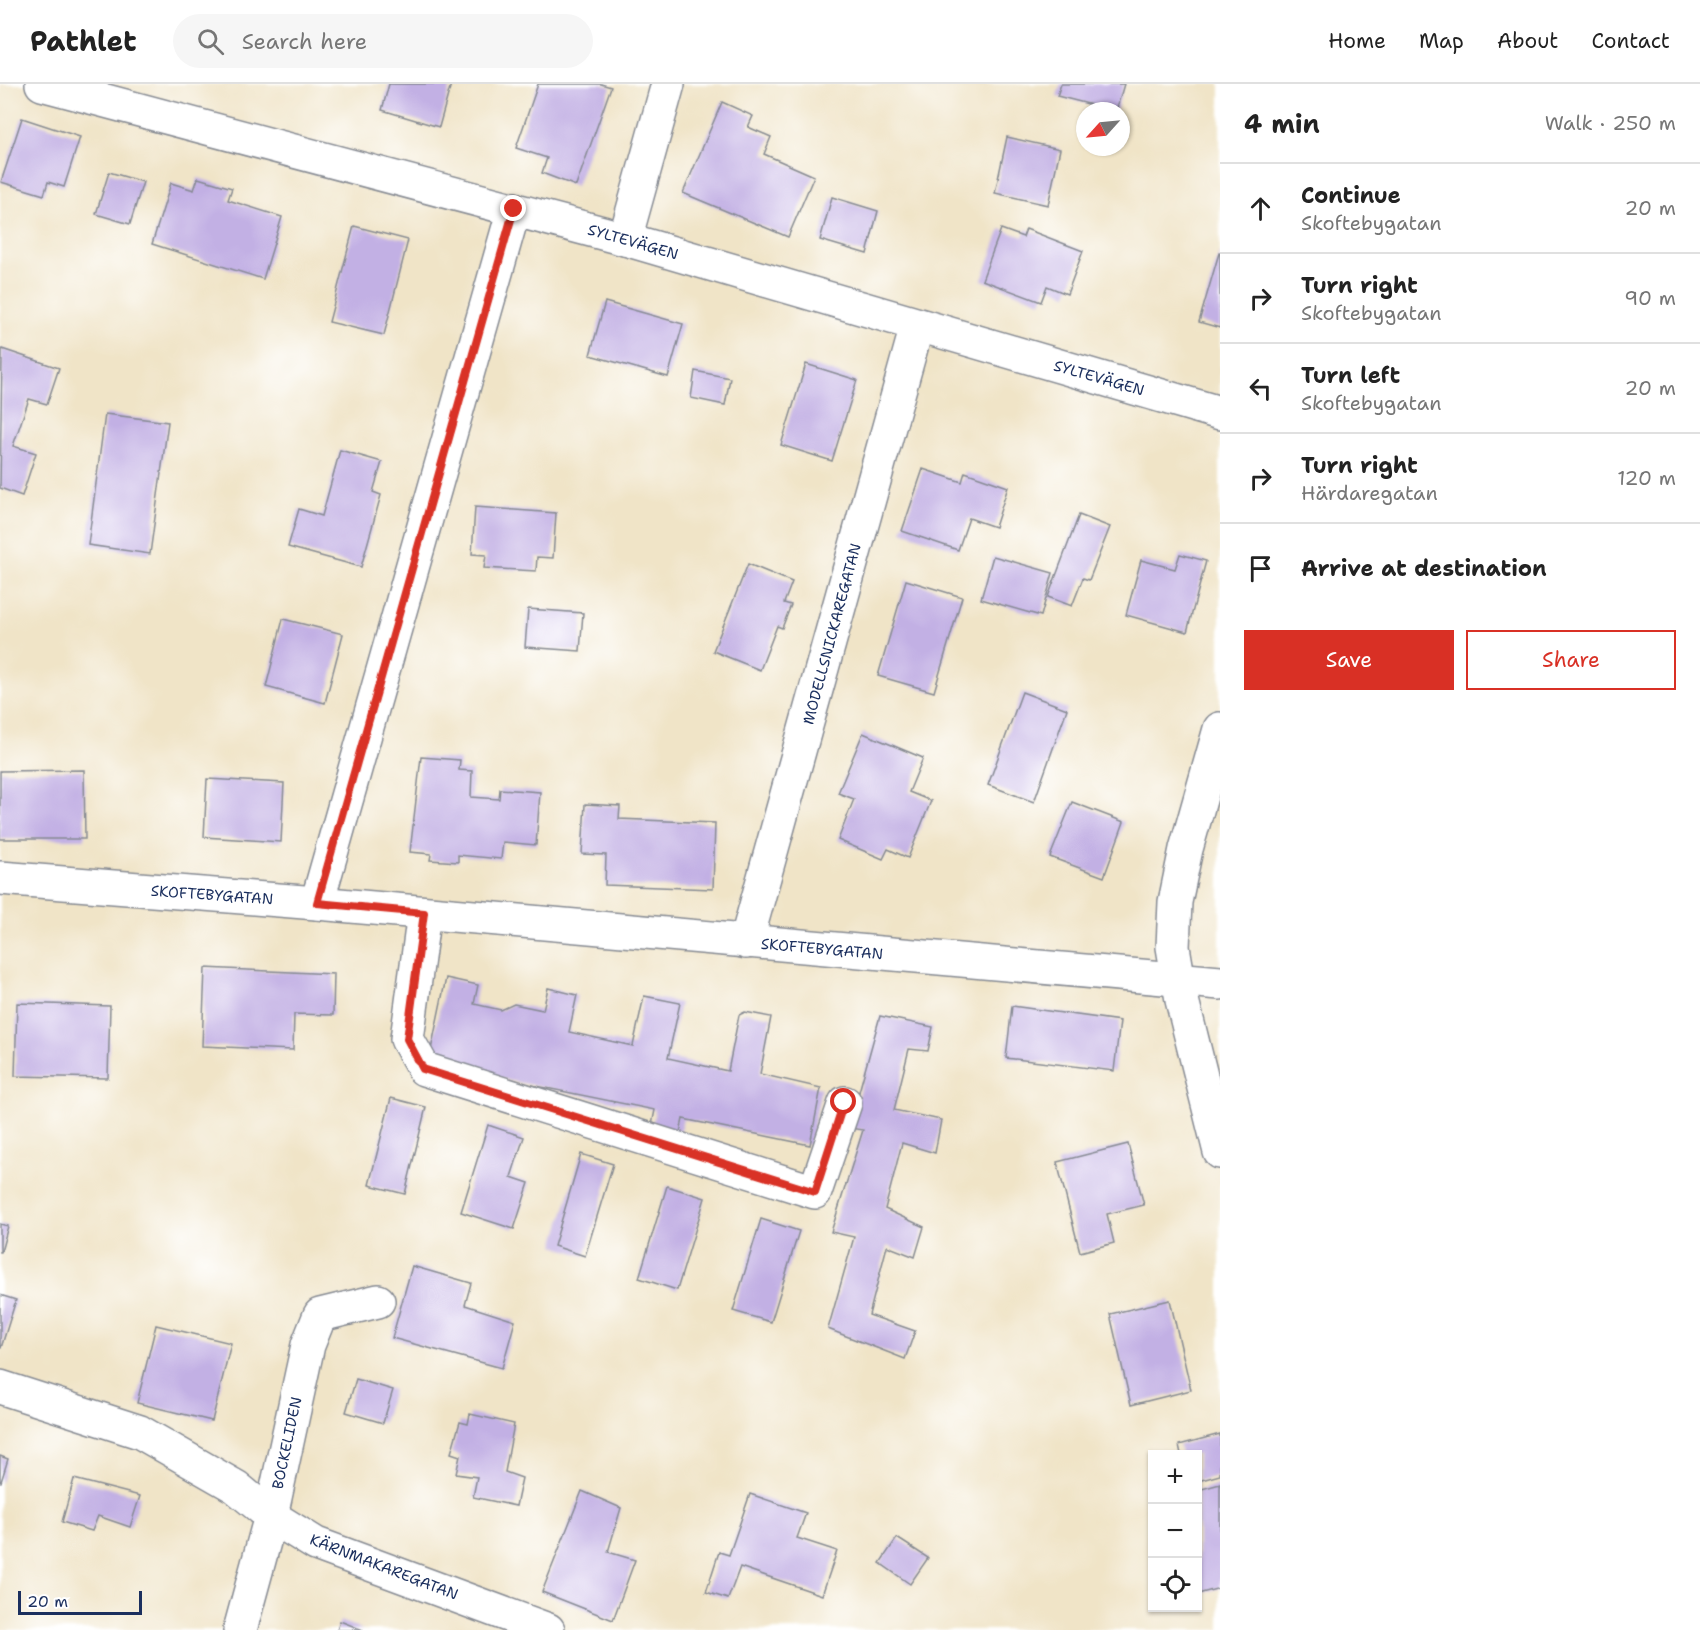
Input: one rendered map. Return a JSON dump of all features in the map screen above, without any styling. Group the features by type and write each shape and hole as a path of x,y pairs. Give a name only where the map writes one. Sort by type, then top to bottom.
{"street":[{"name":"SYLTEVÄGEN","path":"42,84 625,239 1220,413"},
{"path":"625,239 668,84"},
{"path":"317,903 514,209"},
{"name":"MODELLSNICKAREGATAN","path":"746,942 917,326"},
{"path":"1220,729 1186,849 1175,902 1173,947 1220,1152"},
{"name":"SKOFTEBYGATAN","path":"0,878 317,903 1220,983"},
{"path":"424,913 407,1039 423,1069 815,1192 844,1102"},
{"name":"BOCKELIDEN","path":"240,1630 271,1516 308,1345 320,1315 378,1301"},
{"name":"KÄRNMAKAREGATAN","path":"0,1387 140,1432 236,1487 271,1516 316,1544 548,1630"}],"building":[{"path":"389,84 451,84 439,127 382,110"},
{"path":"538,84 601,84 611,87 576,186 542,173 547,158 516,148"},
{"path":"1061,84 1124,84 1119,102 1081,102 1057,96"},
{"path":"722,102 753,116 748,127 771,137 764,154 814,176 788,237 683,193"},
{"path":"22,118 80,137 64,187 48,182 44,195 1,182"},
{"path":"1007,137 1060,149 1048,205 995,193"},
{"path":"109,172 143,182 130,224 96,214"},
{"path":"198,178 232,188 228,200 282,217 263,279 152,244 171,183 194,190"},
{"path":"832,197 878,211 867,254 820,240"},
{"path":"354,226 408,240 384,335 329,322"},
{"path":"1001,229 1023,237 1026,229 1083,251 1067,294 1047,286 1041,302 982,280"},
{"path":"1220,253 1220,328 1199,322"},
{"path":"605,302 683,324 668,377 590,355"},
{"path":"2,349 59,368 47,404 29,399 13,446 36,453 22,496 0,488"},
{"path":"806,364 857,380 832,461 781,445"},
{"path":"695,371 730,378 725,405 691,398"},
{"path":"105,414 168,422 150,554 88,545"},
{"path":"340,450 382,462 373,492 381,495 361,567 288,547 299,509 322,516"},
{"path":"923,469 962,482 965,472 1008,487 995,527 969,518 958,550 902,531"},
{"path":"475,507 556,513 553,558 537,557 536,571 484,568 486,555 472,554"},
{"path":"1079,515 1110,527 1089,580 1083,578 1072,606 1048,597"},
{"path":"1180,554 1206,561 1187,632 1126,615 1141,560 1175,569"},
{"path":"993,556 1053,573 1041,616 981,599"},
{"path":"748,564 792,582 784,603 791,605 782,628 777,626 760,670 713,651"},
{"path":"906,580 962,597 934,692 878,676"},
{"path":"528,609 583,613 580,651 525,647"},
{"path":"283,619 343,634 325,703 266,687"},
{"path":"1022,692 1067,709 1034,802 988,785"},
{"path":"863,733 923,758 909,792 931,801 908,858 888,849 883,859 838,840 854,799 838,793"},
{"path":"421,757 460,760 459,770 472,771 471,797 499,799 500,789 540,792 536,845 503,842 501,859 458,855 458,862 430,860 431,854 410,852"},
{"path":"84,770 85,839 0,839 0,771"},
{"path":"207,779 284,783 281,842 204,837"},
{"path":"1072,802 1124,822 1104,877 1050,857"},
{"path":"585,804 620,806 619,819 715,823 713,889 605,885 606,855 582,854"},
{"path":"205,968 334,974 333,1015 294,1014 293,1050 202,1046"},
{"path":"446,978 478,985 474,1004 501,1010 514,1004 543,1010 548,988 577,995 569,1032 633,1046 644,996 680,1003 668,1058 728,1071 739,1015 745,1012 771,1017 760,1074 821,1088 810,1145 683,1119 678,1142 650,1135 655,1110 438,1066 431,1050"},
{"path":"17,1003 110,1006 108,1078 15,1076"},
{"path":"1012,1006 1120,1021 1114,1071 1006,1058"},
{"path":"880,1016 933,1027 928,1051 909,1049 894,1110 941,1120 935,1153 902,1143 885,1209 924,1227 915,1257 887,1246 869,1315 915,1331 905,1359 828,1329 854,1237 831,1232 863,1130 849,1128"},
{"path":"391,1098 426,1107 405,1194 369,1185"},
{"path":"488,1125 524,1137 511,1177 529,1183 514,1229 461,1212"},
{"path":"1128,1144 1144,1205 1107,1214 1114,1243 1080,1252 1057,1162"},
{"path":"581,1154 613,1164 585,1256 554,1246"},
{"path":"667,1186 705,1198 677,1290 639,1278"},
{"path":"761,1219 799,1231 771,1322 733,1311"},
{"path":"0,1224 8,1226 1,1252 0,1252"},
{"path":"412,1266 471,1283 465,1305 515,1321 502,1368 392,1338"},
{"path":"0,1295 16,1300 1,1348 0,1348"},
{"path":"1170,1300 1191,1390 1131,1405 1110,1314"},
{"path":"156,1325 231,1343 212,1421 137,1403"},
{"path":"356,1379 393,1390 383,1423 346,1412"},
{"path":"470,1414 514,1424 505,1472 522,1478 516,1506 473,1497 477,1477 456,1474 460,1456 451,1453 460,1422 468,1424"},
{"path":"1220,1434 1220,1475 1202,1480 1202,1450 1180,1450 1179,1445"},
{"path":"0,1456 8,1459 1,1482 0,1482"},
{"path":"74,1479 140,1496 130,1527 98,1516 92,1531 62,1522"},
{"path":"1220,1484 1220,1588 1202,1593 1202,1504 1202,1489"},
{"path":"582,1491 621,1508 608,1552 635,1560 613,1620 542,1592"},
{"path":"750,1494 806,1513 797,1538 837,1551 822,1595 740,1567 728,1599 706,1592 719,1552 729,1555"},
{"path":"897,1538 928,1558 910,1584 880,1563"},
{"path":"340,1621 363,1630 337,1630"}],"route":[{"path":"514,209 317,903 424,913 407,1039 423,1069 815,1192 844,1102"}]}
